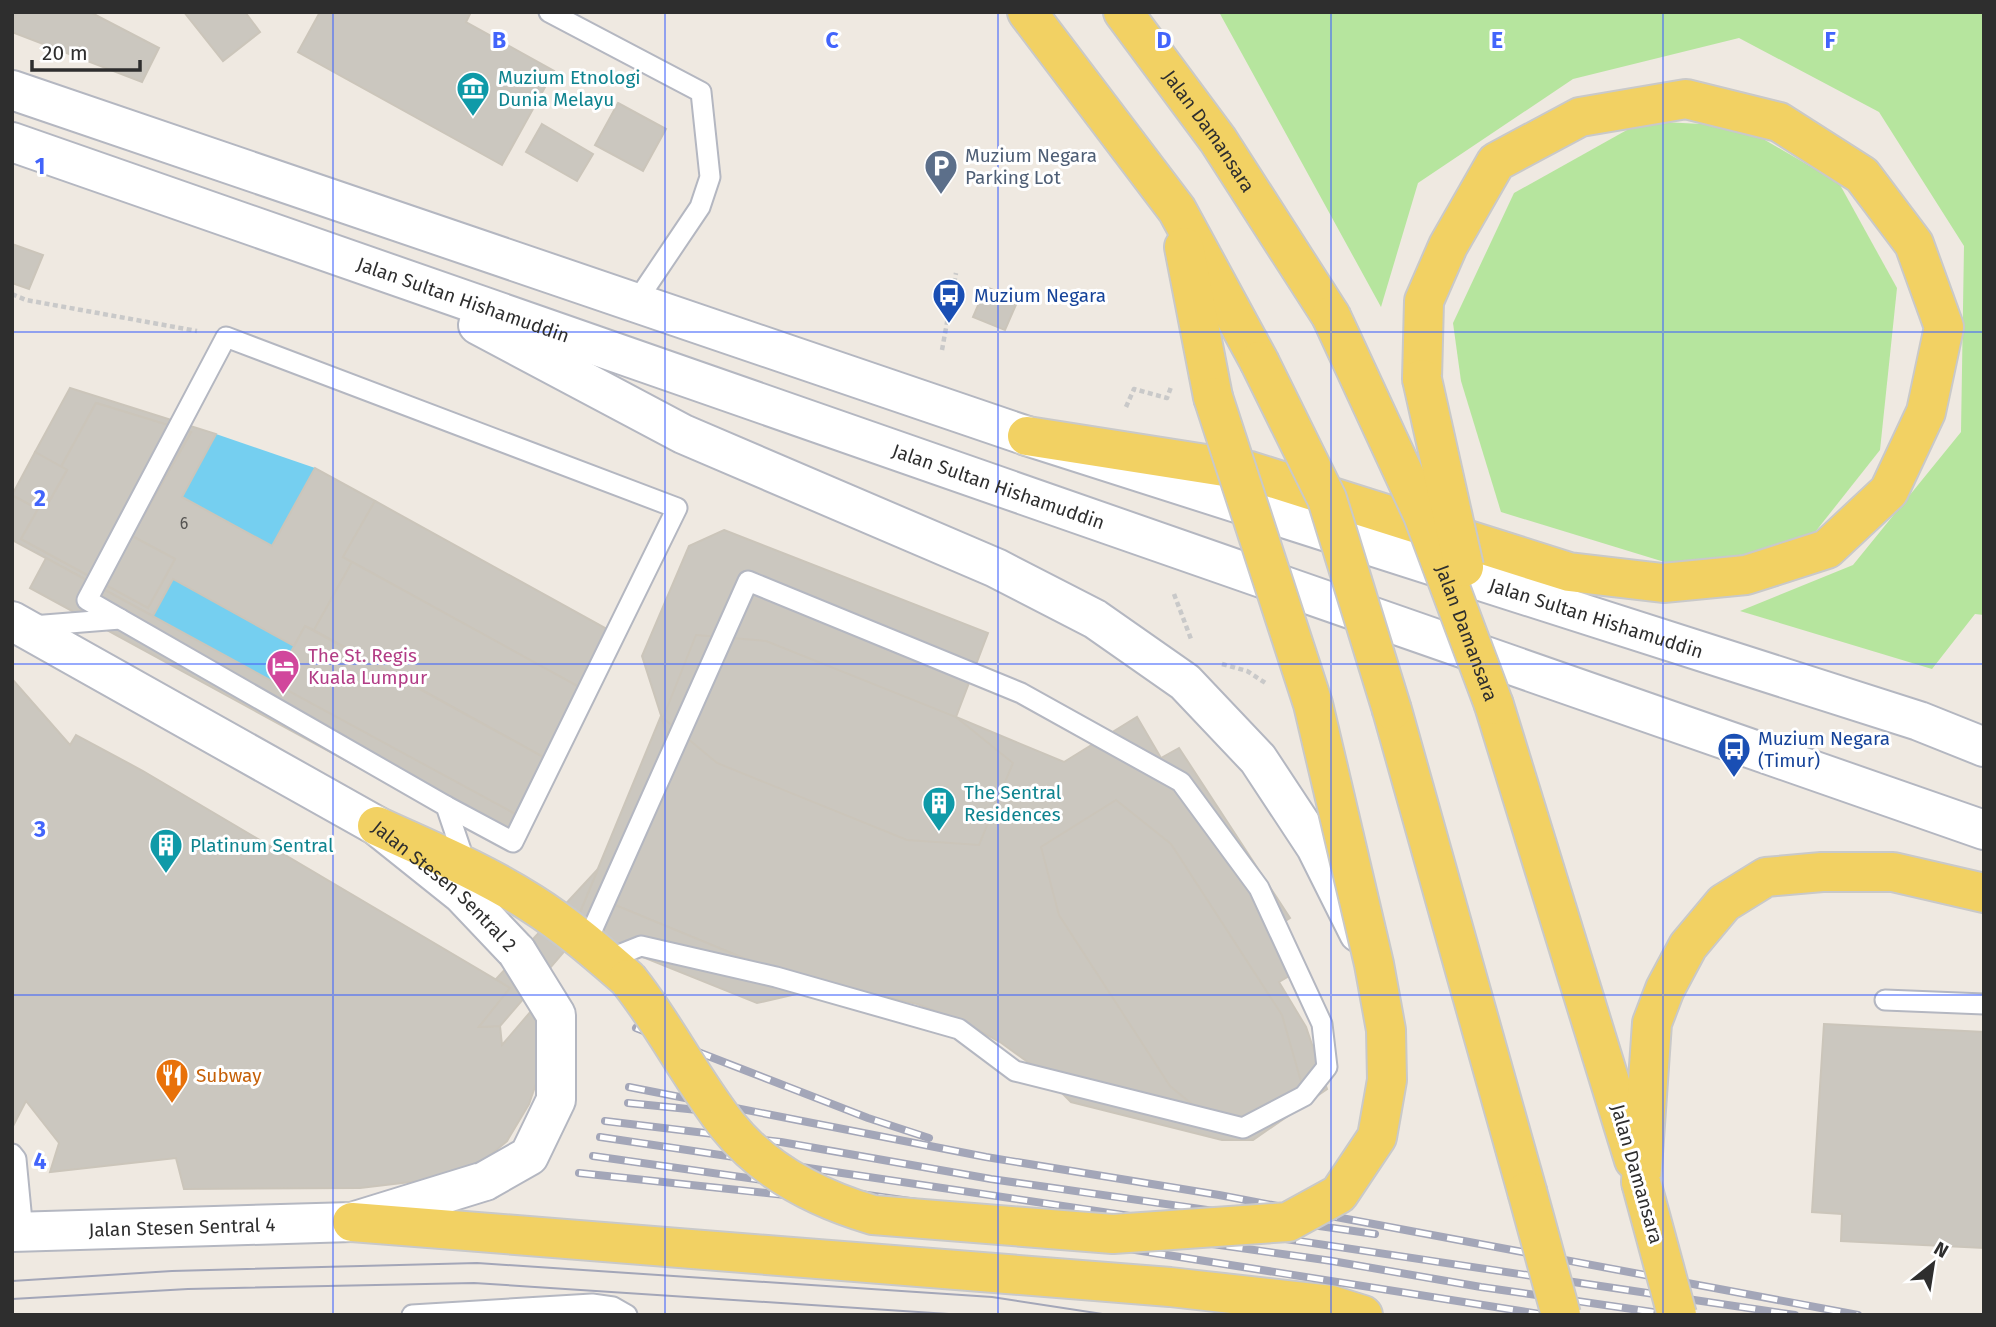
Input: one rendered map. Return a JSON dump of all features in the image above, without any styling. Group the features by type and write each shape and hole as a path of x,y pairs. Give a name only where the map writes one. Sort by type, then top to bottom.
{"main road":[{"path":"1027,12 1177,210 1259,361 1326,499 1392,710 1561,1315"},
{"name":"Jalan Damansara","path":"1123,12 1218,140 1331,316 1423,515 1494,705 1641,1182 1677,1315"},
{"name":"Jalan Sultan Hishamuddin","path":"12,90 1027,436 1919,721 1984,747"},
{"path":"1027,436 1250,471 1569,572 1663,583 1746,575 1827,549 1889,491 1926,412 1944,327 1914,244 1862,176 1779,122 1686,99 1580,117 1496,162 1448,247 1424,301 1422,379 1494,705"},
{"name":"Jalan Sultan Hishamuddin","path":"12,142 1984,830"},
{"path":"377,826 467,868 529,901 606,961 729,1127 767,1164 841,1205 873,1215 1113,1234 1288,1222 1339,1194 1377,1137 1387,1080 1386,1030 1374,964 1313,705 1213,397 1177,210"},
{"path":"369,267 683,433 996,568 1095,619 1185,682 1258,759 1316,847 1374,964"},
{"name":"Jalan Stesen Sentral 2","path":"18,624 377,826 462,894 517,952 556,1015 556,1100 529,1156 485,1181 352,1222"},
{"path":"1641,1182 1653,1023 1665,989 1688,946 1724,903 1766,877 1822,872 1893,872 1984,893"},
{"path":"352,1222 1170,1287 1331,1305 1363,1315"},
{"name":"Jalan Stesen Sentral 4","path":"18,1232 352,1222"}],"lane":[{"path":"549,12 701,92 710,177 700,207 636,302"},
{"path":"226,337 677,508 513,842 87,600 226,337"},
{"path":"748,581 1021,693 1181,782 1259,888 1322,1024 1327,1067 1304,1096 1242,1128 1015,1071 959,1029 776,977 641,946 606,961 748,581"},
{"path":"18,624 120,618"},
{"path":"446,806 467,868"},
{"path":"1885,1000 1984,1003"},
{"path":"12,1154 16,1159 18,1232"},
{"path":"412,1315 592,1304 612,1307 627,1315"}],"path":[{"path":"942,350 956,273"},
{"path":"12,294 26,300 169,324 226,337"},
{"path":"1126,407 1134,389 1167,398 1171,386"},
{"path":"1174,594 1194,644"},
{"path":"1210,660 1247,671 1268,685"}],"green space":[{"path":"1219,12 1984,12 1984,615 1975,614 1932,669 1740,611 1853,565 1961,432 1964,246 1879,112 1739,38 1573,79 1418,183 1381,307"},
{"path":"1643,121 1741,126 1839,183 1897,288 1880,450 1812,536 1725,565 1671,564 1501,512 1461,381 1453,323 1514,193"}],"water":[{"path":"216,434 315,468 272,546 182,497"},
{"path":"173,579 294,646 274,683 153,616"}],"building":[{"path":"12,12 90,12 159,48 142,82 12,32"},
{"path":"184,12 245,12 260,32 223,61"},
{"name":"Muzium Etnologi Dunia Melayu","path":"320,12 471,12 466,22 554,71 502,165 298,52"},
{"path":"618,103 666,129 643,171 595,145"},
{"path":"542,124 593,154 577,181 526,152"},
{"path":"12,244 43,255 29,289 12,283"},
{"path":"986,287 1018,300 1005,330 973,317"},
{"path":"70,388 216,434 182,497 272,546 315,468 375,501 343,557 352,562 314,630 305,626 294,646 173,579 153,616 12,540 12,495 38,509 21,539 148,608 175,559 132,536 191,432 96,403 61,467 35,452"},
{"path":"96,403 191,432 132,536 175,559 148,608 21,539 42,502 47,505 67,470 61,467"},
{"path":"35,452 67,470 47,505 42,502 38,509 12,495"},
{"path":"375,501 623,638 591,694 343,557"},
{"name":"The Sentral Residences","path":"724,530 988,633 956,717 1064,762 1137,717 1161,758 1179,748 1290,918 1270,931 1296,972 1279,982 1306,1027 1327,1089 1253,1140 1222,1140 1071,1102 1040,1071 1000,1042 962,1021 917,1004 869,993 818,989 615,905 675,759 642,656 689,546"},
{"path":"46,558 523,818 506,848 30,588"},
{"path":"352,562 583,689 545,758 314,630"},
{"path":"305,626 545,758 523,818 274,683"},
{"path":"696,635 766,641 956,717 1013,763 979,845 907,840 717,763 663,718"},
{"name":"Platinum Sentral","path":"12,679 70,745 76,735 143,771 510,988 479,1027 500,1026 502,1045 532,1010 537,1024 540,1072 529,1104 507,1141 476,1167 419,1181 360,1188 184,1189 176,1158 50,1172 59,1143 26,1101 12,1128"},
{"path":"661,716 675,759 615,905 818,989 757,1003 573,929"},
{"path":"1116,800 1171,844 1282,1015 1302,1085 1246,1117 1227,1133 1170,1086 1059,915 1041,847"},
{"path":"598,869 573,929 581,932 500,1026 479,1027 510,988 496,979"},
{"path":"1824,1024 1984,1032 1984,1248 1841,1241 1842,1214 1812,1212"}],"tram line":[{"path":"12,1281 172,1271 477,1263 992,1297 1109,1315"},
{"path":"12,1299 188,1289 474,1283 964,1315"}],"railway":[{"path":"636,1028 868,1118 929,1138"},
{"path":"629,1087 986,1157 1219,1195 1858,1315"},
{"path":"628,1103 698,1110"},
{"path":"605,1121 781,1142 991,1179 1375,1234"},
{"path":"600,1137 1795,1315"},
{"path":"593,1156 1332,1261 1481,1287 1673,1315"},
{"path":"579,1173 794,1196 1546,1315"}],"place":[{"name":"Muzium Etnologi Dunia Melayu","path":"473,118"},
{"name":"Muzium Negara Parking Lot","path":"941,196"},
{"name":"Muzium Negara","path":"949,325"},
{"name":"The St. Regis Kuala Lumpur","path":"283,696"},
{"name":"Muzium Negara (Timur)","path":"1734,779"},
{"name":"The Sentral Residences","path":"939,833"},
{"name":"Platinum Sentral","path":"166,875"},
{"name":"Subway","path":"172,1105"}]}
